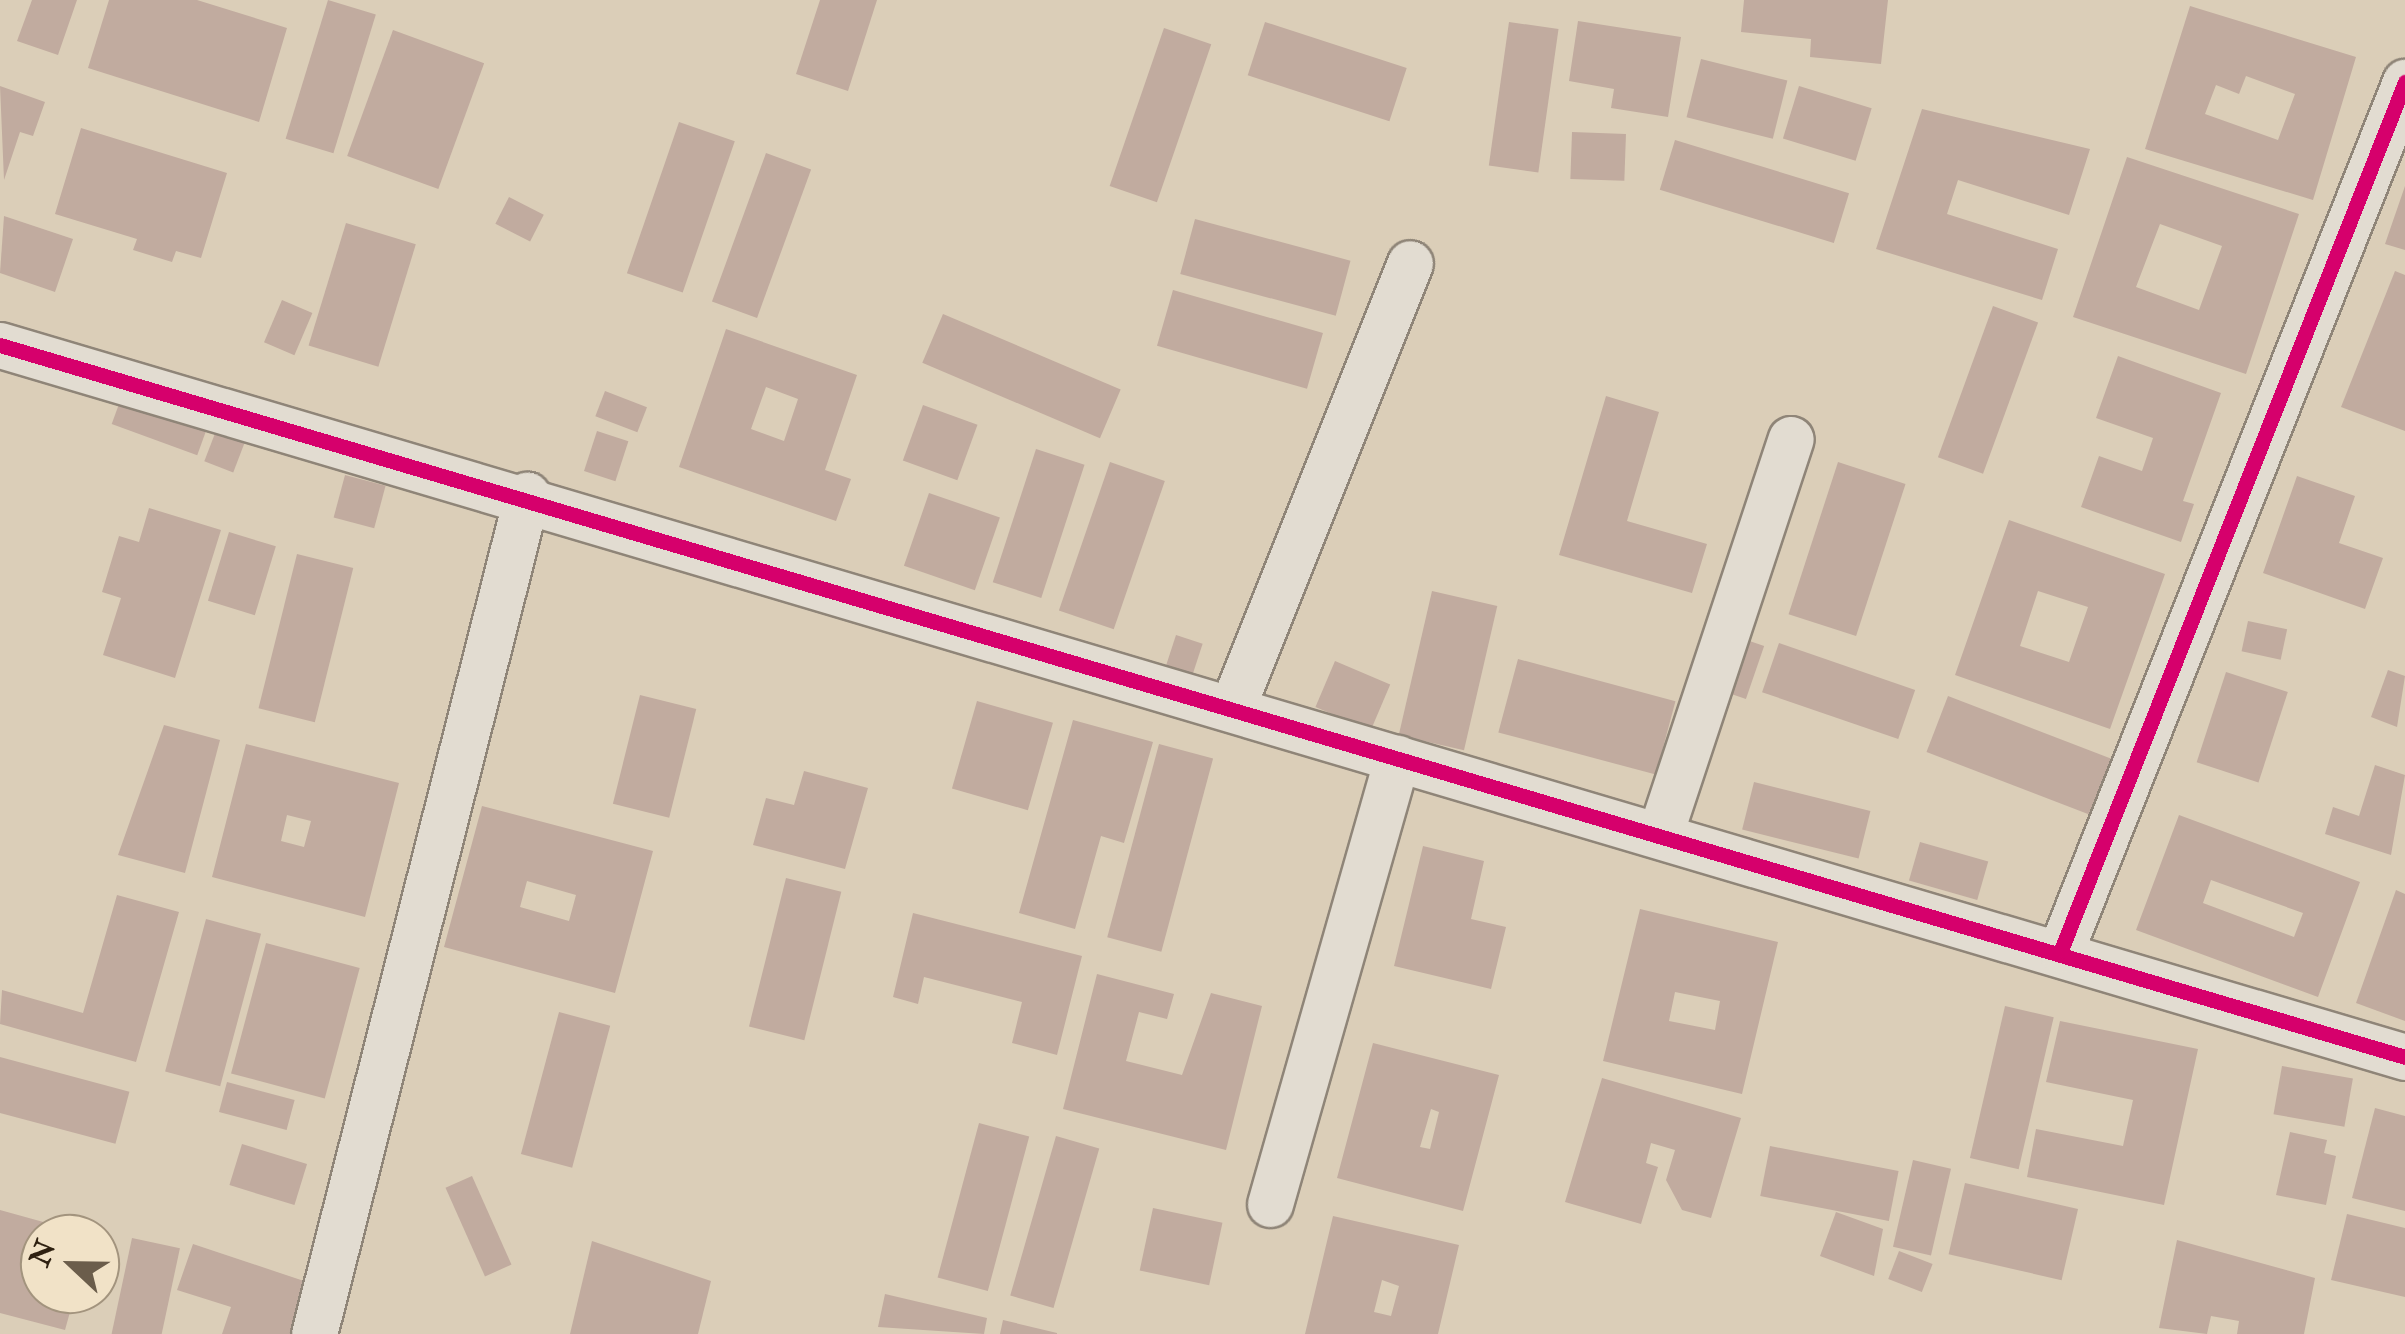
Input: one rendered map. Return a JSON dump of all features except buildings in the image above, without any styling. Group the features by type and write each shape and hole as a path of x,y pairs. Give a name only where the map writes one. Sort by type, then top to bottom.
{"street":[{"path":"2061,950 2405,82"},
{"path":"1232,708 1410,263"},
{"path":"0,346 527,495 1397,758 2061,950 2405,1058"},
{"path":"1660,834 1791,438"},
{"path":"314,1334 527,495"},
{"path":"1270,1204 1397,758"}],"cycle path":[{"path":"2061,950 2405,82"},
{"path":"0,345 2405,1057"}]}
